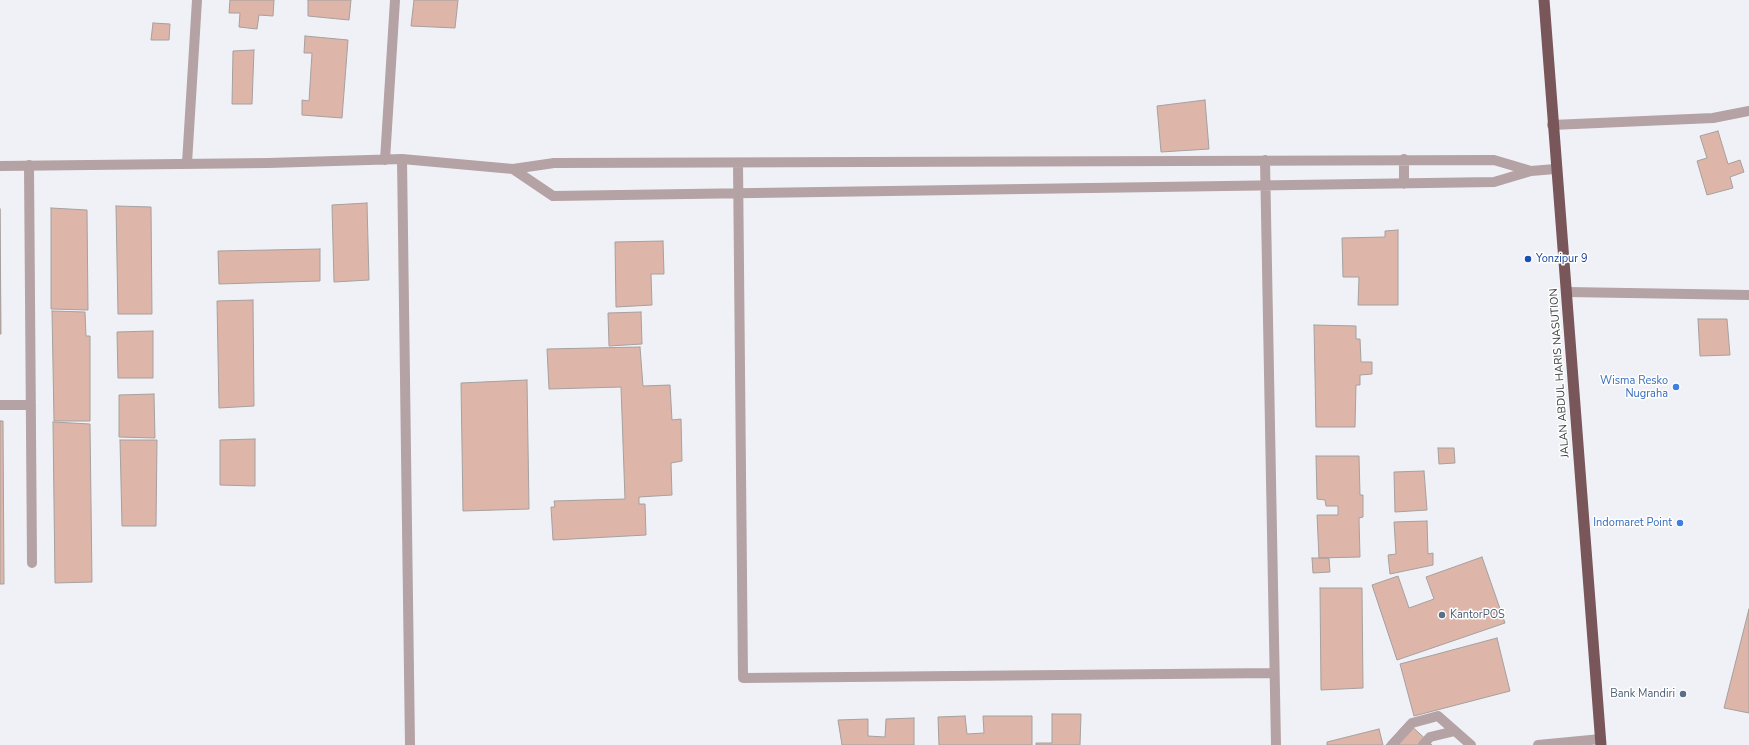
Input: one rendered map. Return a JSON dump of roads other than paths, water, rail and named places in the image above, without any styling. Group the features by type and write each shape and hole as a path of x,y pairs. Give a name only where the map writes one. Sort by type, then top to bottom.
{"highway":[{"name":"JALAN ABDUL HARIS NASUTION","path":"1544,0 1555,169 1567,292 1601,742"}],"street":[{"path":"186,163 197,0"},
{"path":"385,160 395,0"},
{"path":"1552,125 1712,118 1749,111"},
{"path":"402,159 410,745"},
{"path":"0,166 268,163 402,159 513,169 554,163 738,164 1404,159 1494,160 1531,171"},
{"path":"1404,159 1404,184"},
{"path":"1265,160 1276,745"},
{"path":"738,164 743,678 1274,673"},
{"path":"28,165 32,563"},
{"path":"513,169 553,196 738,192 1494,182 1531,171 1555,169"},
{"path":"1567,292 1749,295"},
{"path":"0,405 31,405"},
{"path":"1392,745 1412,724 1438,716 1472,745"},
{"path":"1423,745 1430,737 1455,731"},
{"path":"1538,745 1601,742"}],"place":[{"name":"Yonzipur 9","path":"1528,259"},
{"name":"Wisma Resko Nugraha","path":"1676,387"},
{"name":"Indomaret Point","path":"1680,523"},
{"name":"KantorPOS","path":"1442,615"},
{"name":"Bank Mandiri","path":"1683,694"}]}
